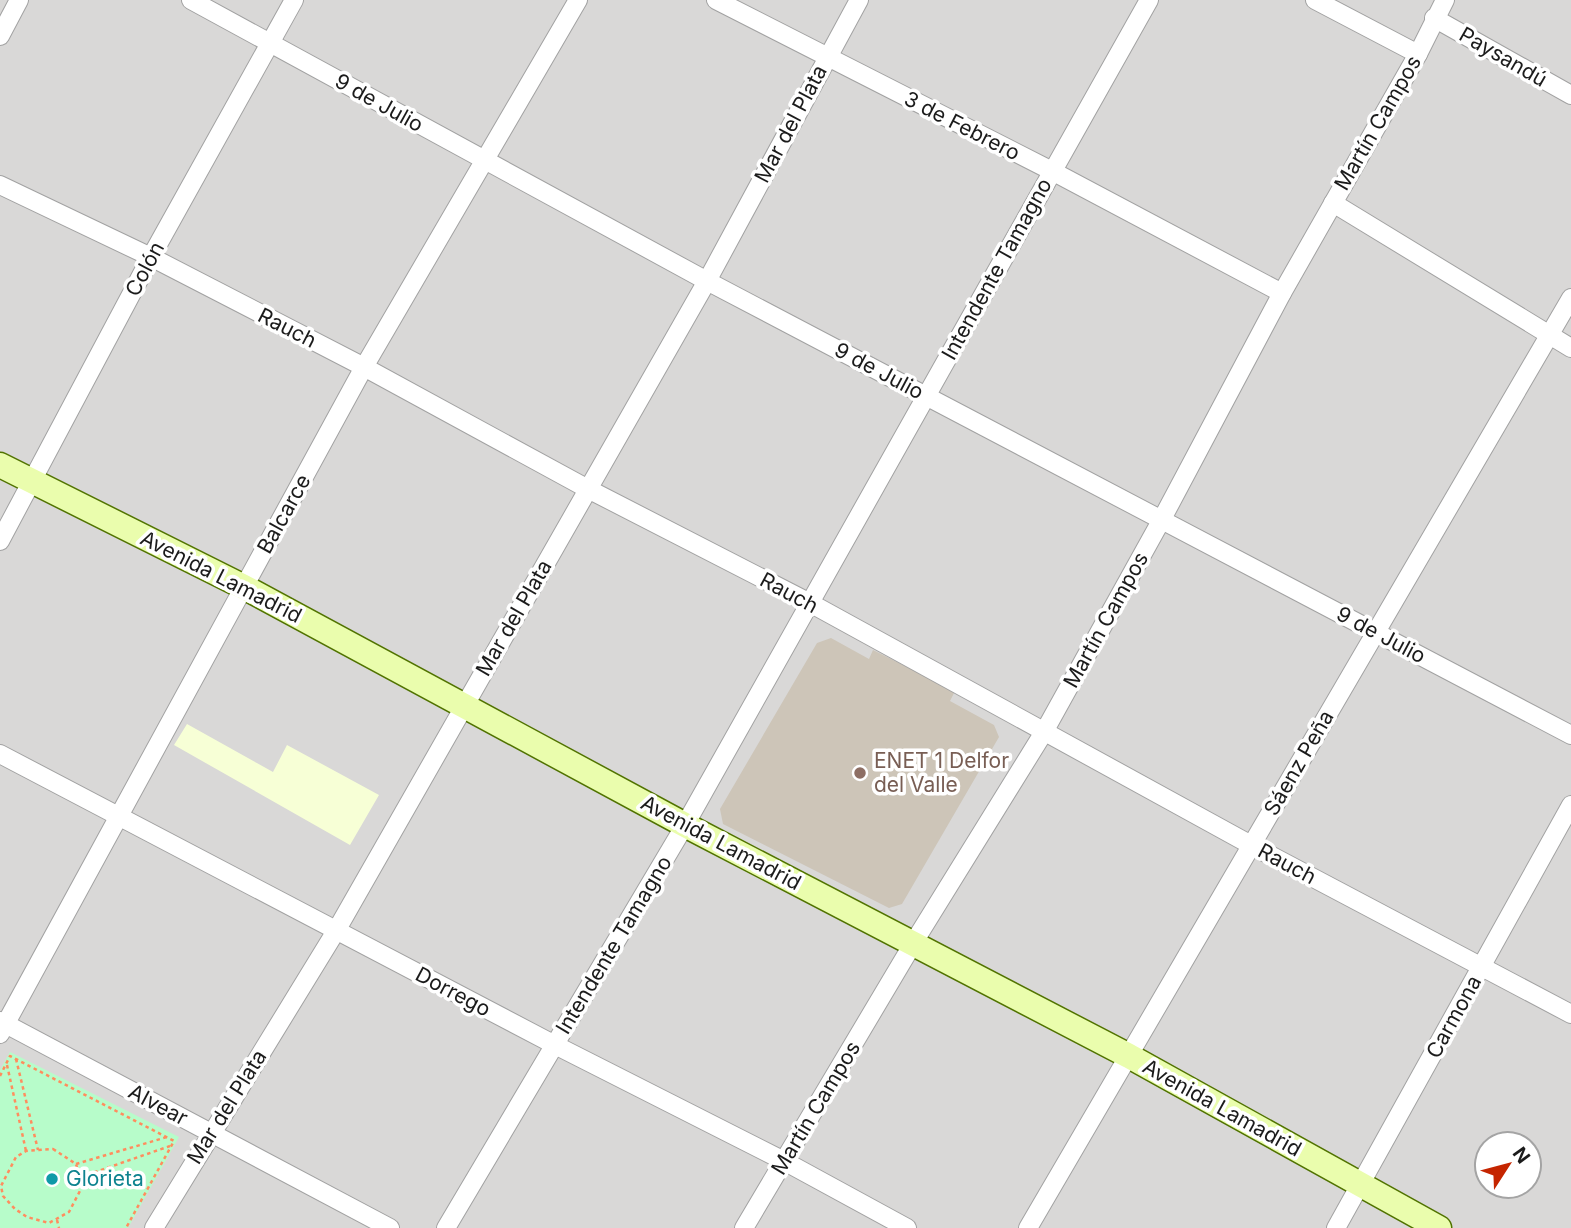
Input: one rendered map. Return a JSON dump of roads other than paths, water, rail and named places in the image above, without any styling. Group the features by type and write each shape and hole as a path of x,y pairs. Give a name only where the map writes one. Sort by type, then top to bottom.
{"main road":[{"name":"Avenida Lamadrid","path":"0,465 244,587 685,825 1129,1056 1438,1228"}],"street":[{"path":"0,36 19,0"},
{"name":"9 de Julio","path":"191,0 707,281 1571,735"},
{"name":"Colón","path":"0,541 151,257 294,0"},
{"name":"Balcarce","path":"2,1027 364,368 578,0"},
{"name":"3 de Febrero","path":"716,0 1282,293"},
{"name":"Mar del Plata","path":"154,1228 336,931 707,281 859,0"},
{"name":"Intendente Tamagno","path":"446,1228 685,825 1149,0"},
{"path":"1315,0 1418,54"},
{"name":"Martín Campos","path":"744,1228 914,942 1044,732 1162,519 1282,293 1418,54 1445,0"},
{"name":"Paysandú","path":"1434,18 1571,95"},
{"name":"Rauch","path":"0,185 151,257 588,489 810,603 1251,845 1571,1014"},
{"path":"1333,203 1571,348"},
{"name":"Sáenz Peña","path":"1028,1228 1571,298"},
{"name":"Dorrego","path":"0,754 555,1045 784,1161 907,1228"},
{"name":"Carmona","path":"1336,1228 1571,804"},
{"name":"Alvear","path":"2,1027 390,1228"}],"place":[{"name":"ENET 1 Delfor del Valle","path":"860,773"},
{"name":"Glorieta","path":"52,1179"}]}
